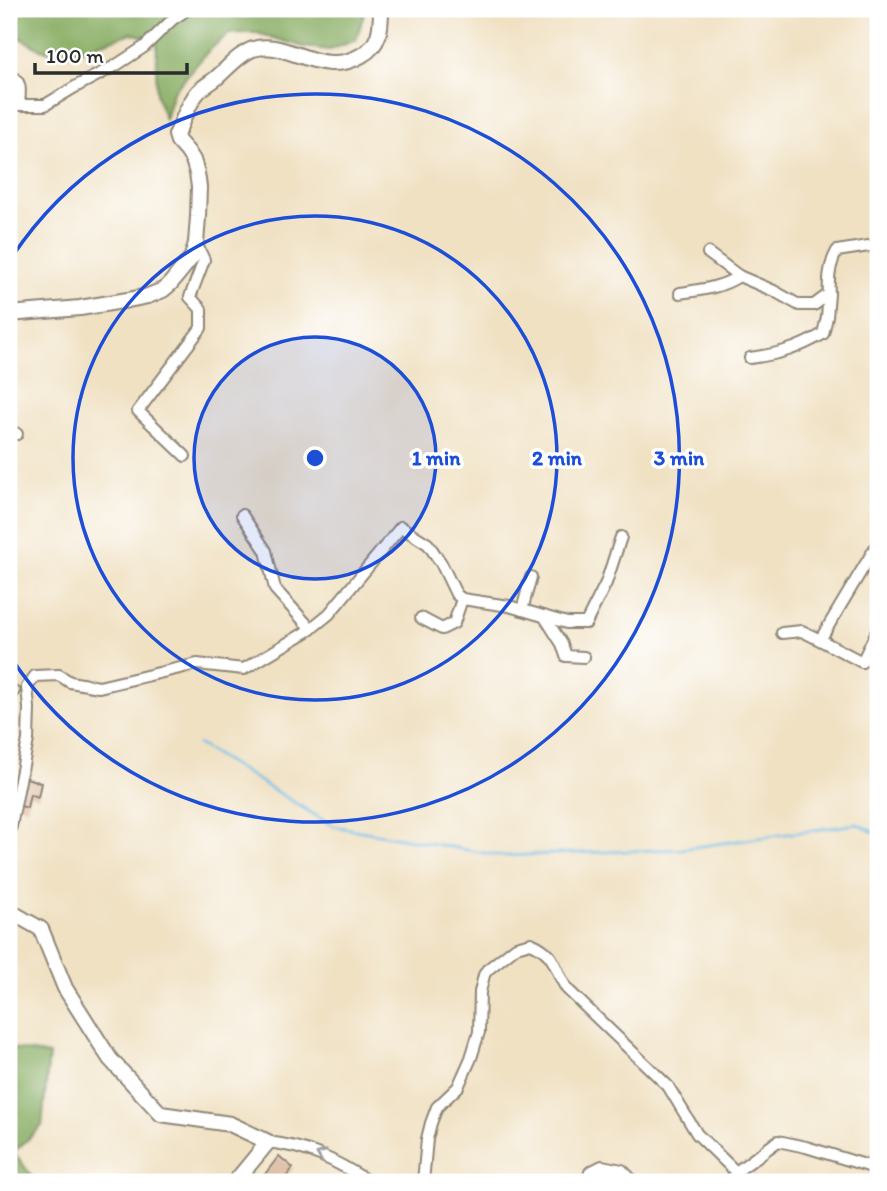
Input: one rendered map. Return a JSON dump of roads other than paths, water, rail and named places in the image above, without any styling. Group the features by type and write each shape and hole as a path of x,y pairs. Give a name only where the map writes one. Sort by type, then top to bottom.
{"street":[{"path":"9,75 16,78 20,85 19,105 45,105 144,47 173,19 188,9"},
{"path":"9,314 80,308 148,296 163,290 192,257 195,243 197,173 193,160 176,135 198,93 243,54 253,49 264,47 280,50 325,63 346,63 358,58 369,51 377,40 381,9"},
{"path":"185,456 138,411 201,328 201,309 190,297 204,260 195,243"},
{"path":"750,358 778,355 823,334 832,260 837,251 874,245 878,247"},
{"path":"708,253 738,276 799,305 814,305 829,294"},
{"path":"680,293 729,283 738,276"},
{"path":"242,515 266,551 275,589 311,629"},
{"path":"9,836 27,740 27,687 35,676 59,675 70,682 99,687 197,664 244,669 311,629 329,614 401,527 428,544 456,594 462,599 509,606 567,623 586,623 606,583 621,537"},
{"path":"820,640 878,543"},
{"path":"523,610 531,577"},
{"path":"421,618 442,629 454,623 462,599"},
{"path":"544,616 562,643 566,656 584,657"},
{"path":"782,633 802,631 862,662 878,629"},
{"path":"9,911 41,929 65,988 110,1059 161,1114 230,1124 268,1142 282,1143 329,1158 369,1182"},
{"path":"423,1182 431,1124 438,1107 458,1087 479,1032 480,992 484,975 516,947 531,943 541,947 552,959 567,989 668,1087 697,1134 733,1177 778,1141 878,1169"},
{"path":"235,1182 268,1142"},
{"path":"588,1182 590,1172 602,1166 622,1170 634,1182"}],"waterway":[{"path":"198,744 333,826 501,856 681,849 857,824 878,834"}]}
